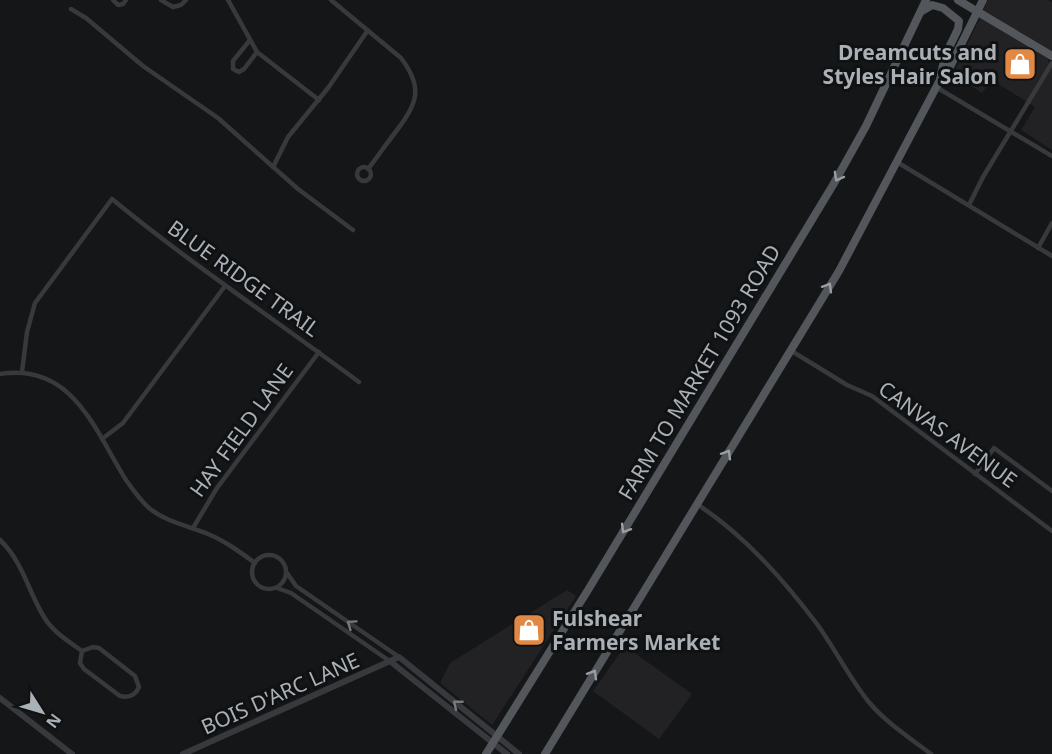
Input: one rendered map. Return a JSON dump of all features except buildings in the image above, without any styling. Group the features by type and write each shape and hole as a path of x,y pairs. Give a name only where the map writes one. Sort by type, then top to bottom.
{"main road":[{"name":"FARM TO MARKET 1093 ROAD","path":"486,754 833,185 866,126 926,0"},
{"path":"958,0 1052,56"},
{"path":"545,754 839,271 938,84 950,67 983,0"},
{"path":"920,12 932,5 943,8 958,21 958,29 945,56 938,84"}],"street":[{"path":"112,0 116,5 121,5 126,0"},
{"path":"161,0 173,8 186,0"},
{"path":"228,0 257,52 319,100"},
{"path":"331,0 401,58 415,84 416,94 409,115 368,169"},
{"path":"71,9 86,18 143,66 204,107 297,189 353,230"},
{"path":"273,167 288,137 319,100 368,30"},
{"path":"250,40 232,63 233,69 238,72 243,71 257,52"},
{"path":"969,205 983,177 1052,63"},
{"path":"938,84 1052,156"},
{"path":"897,162 1052,256"},
{"name":"BLUE RIDGE TRAIL","path":"22,372 27,332 35,303 112,199 148,229 359,382"},
{"path":"1038,248 1052,223"},
{"path":"102,439 123,423 225,286"},
{"name":"CANVAS AVENUE","path":"790,350 847,385 872,396 1052,531"},
{"name":"HAY FIELD LANE","path":"193,528 217,488 319,352"},
{"path":"0,374 22,372 45,378 66,390 79,404 142,501 163,517 216,537 255,563"},
{"path":"975,474 994,448 1052,491"},
{"path":"697,504 726,524 753,548 817,625 868,702 884,718 931,754"},
{"path":"0,540 15,557 44,617 52,627 82,651"},
{"path":"391,662 291,592 277,588 262,588 255,581 252,572 255,563 263,555 275,555 284,562 287,573 296,586 399,657"},
{"path":"277,588 284,582 287,573"},
{"path":"93,647 99,648 135,676 138,681 137,692 126,698 120,696 84,669 80,663 82,651 93,647"},
{"name":"BOIS D'ARC LANE","path":"183,754 399,657 495,739 507,754"},
{"name":"BOIS D'ARC LANE","path":"391,662 495,739 519,754"},
{"path":"0,698 72,754"}],"shaded area":[{"path":"988,0 1048,0 1052,2 1052,54 1048,61 1052,64 1052,150 1021,130 1035,107 992,80 982,93 953,75"},
{"name":"Fulshear Farmers Market","path":"567,590 576,596 492,725 440,683 450,663"},
{"path":"625,646 692,694 659,739 593,691"}],"place":[{"name":"Dreamcuts and Styles Hair Salon","path":"1020,64"},
{"name":"Fulshear Farmers Market","path":"529,630"}]}
